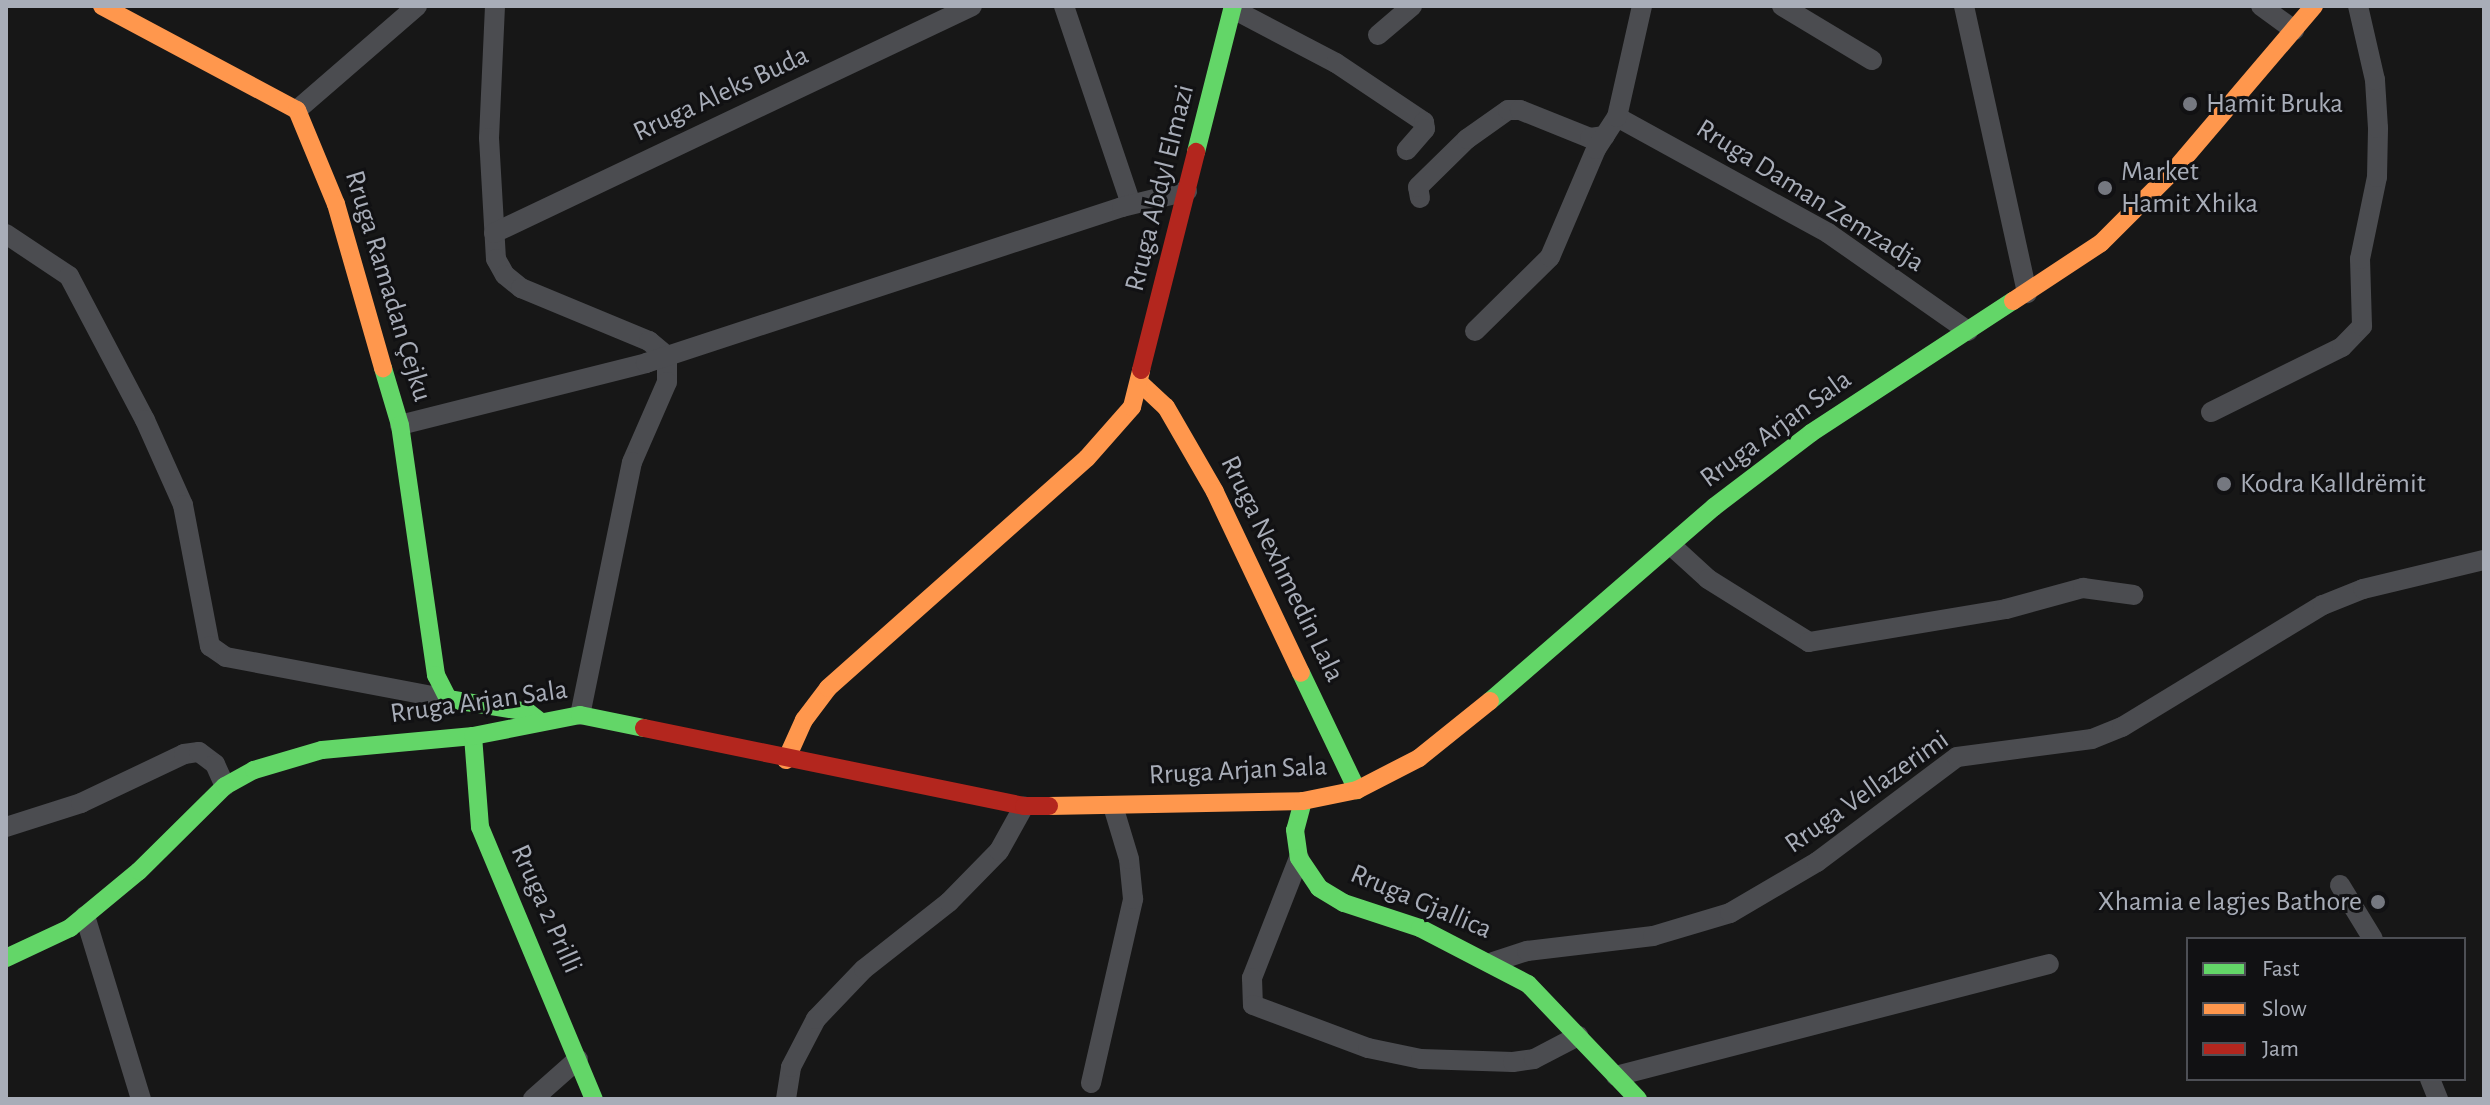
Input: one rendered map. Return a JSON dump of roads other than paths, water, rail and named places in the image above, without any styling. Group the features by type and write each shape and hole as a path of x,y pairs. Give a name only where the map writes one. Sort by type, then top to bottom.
{"street":[{"path":"102,6 297,110 417,6"},
{"path":"495,6 489,122 496,259 521,288 649,341 667,356"},
{"name":"Rruga Aleks Buda","path":"494,233 949,11 972,6"},
{"path":"1064,6 1131,204"},
{"path":"1378,35 1412,6"},
{"path":"1475,331 1550,257 1605,136 1617,117 1642,6"},
{"path":"1782,6 1872,60"},
{"path":"1964,6 2027,293"},
{"path":"2261,6 2294,30"},
{"name":"Rruga Arjan Sala","path":"6,958 37,947 85,916 225,786 254,770 322,750 473,736 580,715 627,721 786,760 1024,806 1303,801 1357,790 1445,738 1673,547 1714,507 1811,433 2101,243 2143,204 2314,6"},
{"path":"2211,412 2342,347 2362,326 2360,259 2377,177 2378,128 2375,80 2358,6"},
{"path":"1233,8 1336,63 1424,122 1425,129 1407,150"},
{"name":"Rruga Abdyl Elmazi","path":"786,760 804,720 828,688 1120,427 1140,383 1233,8"},
{"name":"Rruga Ramadan Çejku","path":"297,110 336,204 400,425 436,675 448,699"},
{"path":"1420,198 1418,187 1467,139 1508,110 1520,110 1590,138 1605,136"},
{"name":"Rruga Daman Zemzadja","path":"1617,117 1828,233 1968,331"},
{"path":"400,425 667,356 1131,204 1187,191"},
{"path":"6,234 69,276 145,420 183,505 210,646 226,657 528,712 541,722"},
{"path":"580,715 632,462 667,382 667,356"},
{"name":"Rruga Nexhmedin Lala","path":"1140,383 1166,407 1202,468 1357,790"},
{"path":"1673,547 1708,579 1809,642 2006,609 2083,588 2134,595"},
{"name":"Rruga Vellazerimi","path":"1493,962 1527,951 1653,936 1730,913 1817,862 1957,757 2092,739 2122,727 2323,605 2363,589 2484,560"},
{"name":"Rruga 2 Prilli","path":"473,736 480,827 594,1099"},
{"path":"6,827 81,803 184,754 199,752 215,764 225,786"},
{"path":"1303,801 1295,830 1299,858 1252,978 1253,1005 1368,1048 1421,1059 1513,1062 1534,1059 1578,1036"},
{"path":"786,1099 791,1067 816,1019 864,969 969,882 1006,840 1024,806"},
{"path":"1091,1083 1133,899 1129,859 1113,806"},
{"name":"Rruga Gjallica","path":"1299,858 1319,888 1344,903 1420,928 1493,962 1528,984 1638,1099"},
{"path":"2340,885 2372,937"},
{"path":"85,916 141,1099"},
{"path":"1616,1076 2049,964"},
{"path":"533,1099 578,1059"}],"place":[{"name":"Hamit Bruka","path":"2190,104"},
{"name":"Market Hamit Xhika","path":"2105,188"},
{"name":"Kodra Kalldrëmit","path":"2224,484"},
{"name":"Xhamia e lagjes Bathore","path":"2378,902"}]}
